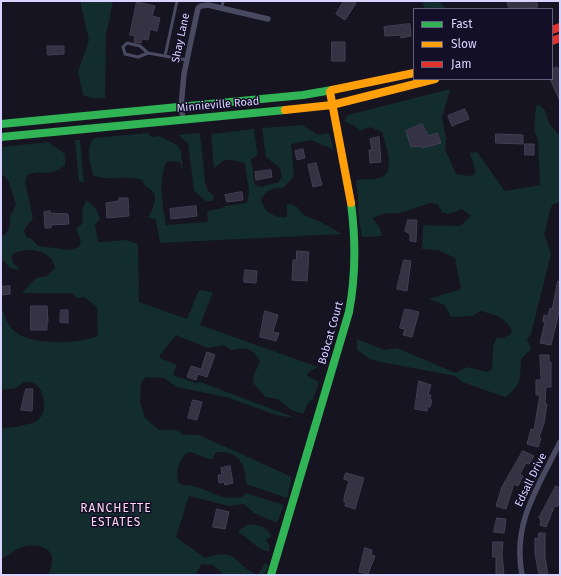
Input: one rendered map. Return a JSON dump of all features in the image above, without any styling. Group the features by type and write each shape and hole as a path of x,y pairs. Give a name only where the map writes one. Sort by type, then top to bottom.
{"main road":[{"name":"Minnieville Road","path":"1,124 330,92 413,73"},
{"name":"Minnieville Road","path":"1,137 332,104 393,91 432,80"},
{"name":"Bobcat Court","path":"271,575 348,318 355,282 356,252 351,208 330,92"}],"street":[{"name":"Shay Lane","path":"182,119 186,60 198,8 204,5 268,19"},
{"name":"Edsall Drive","path":"522,575 520,545 524,519 529,502 560,442"}],"lane":[{"path":"165,56 178,1"},
{"path":"222,8 223,1"},
{"path":"148,53 138,57 123,52 123,47 126,43 140,46 148,53 186,60"}],"green space":[{"path":"80,1 113,1 106,35 105,98 92,98 83,95 78,72 89,40"},
{"path":"422,1 438,1 445,8 425,8"},
{"path":"450,89 442,118 446,138 445,149 456,174 470,176 476,173 470,153 477,152 505,191 540,185 538,139 534,131 536,106 540,105 545,111 549,123 560,136 560,202 552,205 544,234 551,254 531,334 527,340 531,349 521,359 519,381 515,389 505,397 462,382 455,376 381,362 370,359 357,350 357,339 384,350 397,348 456,373 467,367 488,372 492,369 493,346 497,338 504,338 512,333 508,324 501,318 481,311 472,316 451,317 445,305 429,299 461,289 455,258 438,250 422,249 423,225 460,226 471,216 462,209 449,214 442,212 438,204 430,203 400,213 386,213 372,218 379,226 382,236 362,237 358,212 356,180 376,179 386,174 389,163 387,150 382,132 370,127 360,131 355,126 344,121 348,115"},
{"path":"302,125 318,135 329,133 334,150 311,140 291,144 294,176 283,188 275,188 267,192 261,200 262,204 267,211 274,216 287,217 287,205 291,204 297,207 303,215 321,222 342,234 160,243 156,220 148,217 155,204 155,195 153,192 145,186 142,180 94,176 90,162 89,151 91,142 94,138 147,133 152,137 159,136 177,145 181,150 183,173 180,162 167,161 162,177 162,201 166,225 208,222 207,211 220,209 225,206 247,203 249,192 245,163 228,160 221,162 214,169 211,134 254,129 257,156 251,159 255,185 261,187 279,182 282,176 280,168 266,157 262,128"},
{"path":"200,133 205,181 207,189 214,197 212,201 206,201 194,191 188,143 178,135"},
{"path":"75,140 80,140 84,183 79,181"},
{"path":"48,142 65,154 65,165 53,171 37,172 27,175 25,181 33,218 24,230 26,237 32,239 38,246 70,250 79,247 81,240 76,229 83,223 82,212 86,200 95,208 100,219 95,224 98,242 126,240 138,244 139,302 187,319 199,290 213,292 200,325 318,367 309,372 307,376 319,382 313,399 308,403 303,414 291,410 278,399 266,397 254,384 253,377 260,362 254,353 248,349 240,348 231,350 224,345 208,348 176,335 160,355 160,358 177,365 173,375 196,383 200,382 296,418 276,415 226,397 177,387 164,378 146,377 142,381 140,401 145,418 159,430 176,430 184,435 199,435 292,477 287,498 246,484 245,470 239,460 229,453 215,453 213,459 188,452 182,458 179,466 177,474 178,482 181,484 200,488 221,496 234,498 242,497 246,493 284,505 277,523 254,513 244,504 229,506 189,496 176,537 205,558 225,554 231,556 244,567 258,575 224,575 213,565 202,564 195,575 48,575 51,568 52,556 46,549 40,546 26,546 19,548 1,559 1,428 36,422 43,414 44,402 41,390 33,383 25,382 16,388 1,390 1,308 8,324 12,329 20,335 30,339 66,342 89,339 98,336 97,307 84,297 77,298 72,293 22,293 36,278 47,276 55,268 49,257 41,252 30,250 15,253 11,256 13,262 20,270 10,268 1,258 1,236 6,234 10,225 10,217 16,204 9,182 1,173 1,147"},
{"path":"249,524 262,527 272,536 266,540 270,547 269,552 261,549 239,533 239,530"},
{"path":"265,563 269,565 264,575 258,575"}],"building":[{"path":"344,1 352,1 356,3 345,20 336,14"},
{"path":"536,1 538,7 509,8 507,2"},
{"path":"137,2 155,6 152,16 160,18 157,31 150,29 148,40 142,39 141,43 134,42 135,36 130,35"},
{"path":"410,24 411,36 401,38 401,35 385,36 384,27"},
{"path":"332,42 345,42 345,61 332,61"},
{"path":"47,46 64,46 64,54 48,55"},
{"path":"557,67 560,73 560,101 550,80 553,80 553,69"},
{"path":"465,109 469,119 452,126 448,116"},
{"path":"422,124 428,136 437,133 441,143 422,148 421,146 411,147 406,131"},
{"path":"496,134 523,135 523,144 496,143"},
{"path":"379,137 381,162 370,163 369,150 372,150 370,139"},
{"path":"525,144 534,144 534,155 525,155"},
{"path":"303,149 305,158 297,160 295,151"},
{"path":"316,163 322,185 313,187 308,165"},
{"path":"271,170 272,177 256,180 255,172"},
{"path":"242,192 243,200 227,202 225,195"},
{"path":"119,198 128,198 129,216 107,218 106,203 119,201"},
{"path":"196,206 197,216 171,219 170,209"},
{"path":"50,211 50,213 68,214 69,224 51,225 51,228 45,228 44,212"},
{"path":"408,220 417,220 416,242 410,241 410,234 405,231"},
{"path":"297,251 309,252 307,281 292,280 293,260 296,260"},
{"path":"404,260 411,261 407,291 397,289"},
{"path":"245,270 257,271 256,283 244,282"},
{"path":"558,281 560,282 560,308 551,345 540,343 545,322 543,322 544,315 548,316 550,308 552,309"},
{"path":"10,286 10,294 1,295 1,287"},
{"path":"31,306 47,306 47,330 31,330"},
{"path":"405,309 419,312 412,337 403,335 405,329 400,328"},
{"path":"61,310 68,310 68,323 60,322"},
{"path":"265,311 278,315 273,332 279,333 276,341 260,337"},
{"path":"207,352 215,355 207,377 198,374 196,380 187,377 191,366 201,369"},
{"path":"540,355 549,355 549,362 551,362 551,387 546,387 545,404 547,404 538,447 527,444 531,429 534,430 540,395 536,395 536,380 541,380"},
{"path":"419,381 431,385 428,395 431,395 430,400 432,400 427,411 415,409"},
{"path":"26,389 33,389 32,411 21,410"},
{"path":"193,400 202,402 197,420 188,418"},
{"path":"523,451 534,456 529,464 526,463 520,474 523,476 518,486 514,484 506,509 496,506 502,487"},
{"path":"230,466 233,483 225,485 224,482 219,483 218,475 222,475 221,468"},
{"path":"346,473 364,478 355,509 345,506 346,502 344,502 349,481 344,479"},
{"path":"556,486 560,488 560,502 557,507 555,505 546,527 540,525 541,520 539,518"},
{"path":"217,509 229,512 225,529 213,527"},
{"path":"497,518 506,519 504,533 494,532"},
{"path":"539,533 545,533 545,557 548,575 539,575 535,554 535,538 538,539"},
{"path":"493,542 503,542 502,554 504,575 496,575 496,557 493,557"},
{"path":"365,548 372,550 371,555 375,556 368,574 359,572"}],"traffic: fast":[{"path":"1,124 303,95 332,90"},
{"path":"1,137 285,110"},
{"path":"271,575 349,312 353,285 354,258 354,231 351,203"}],"traffic: slow":[{"path":"332,90 413,73"},
{"path":"285,110 332,105 431,80"},
{"path":"330,92 351,203"}],"traffic: jam":[{"path":"553,30 560,27"},
{"path":"553,41 560,38"}],"district":[{"name":"RANCHETTE ESTATES","path":"116,516"}]}
